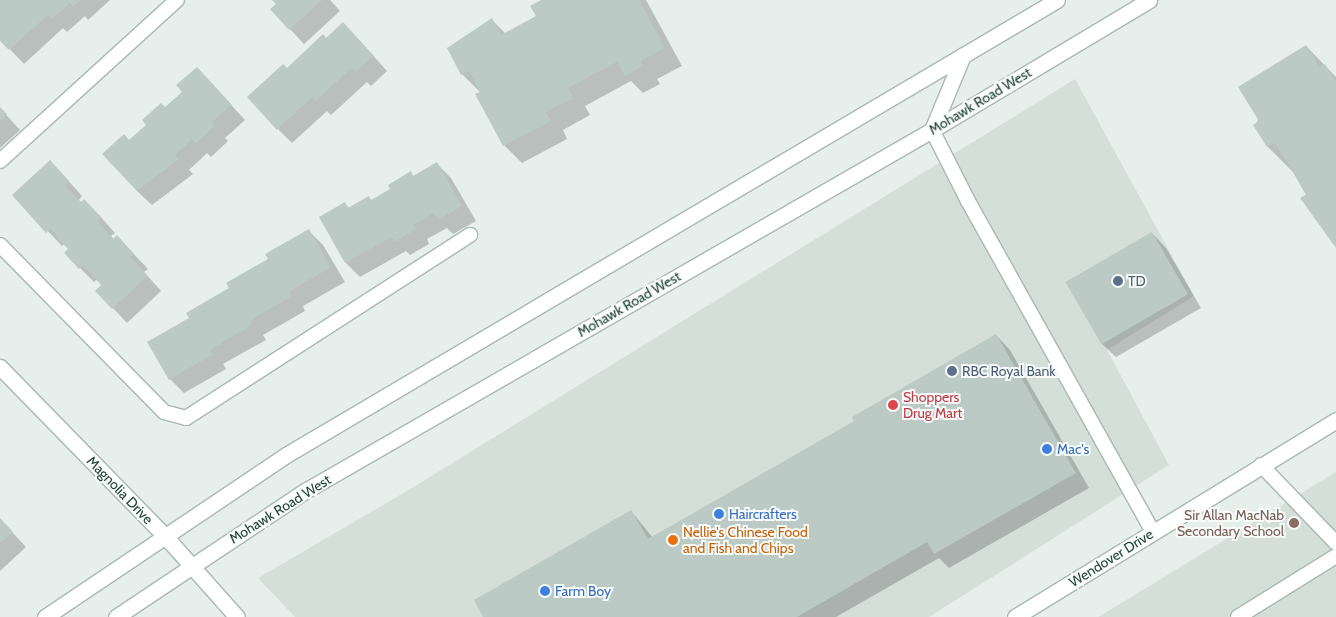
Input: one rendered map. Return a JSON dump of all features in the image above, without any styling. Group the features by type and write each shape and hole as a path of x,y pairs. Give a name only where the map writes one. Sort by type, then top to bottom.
{"main road":[{"path":"45,617 286,455 1057,0"},
{"name":"Mohawk Road West","path":"116,617 305,491 932,130 1148,0"},
{"path":"932,130 962,55"},
{"name":"Magnolia Drive","path":"0,367 165,536 237,617"},
{"name":"Wendover Drive","path":"1015,617 1336,420"}],"lane":[{"path":"0,161 177,0"},
{"path":"932,130 968,201 1153,532"},
{"path":"0,245 164,412 186,418 470,235"},
{"path":"1261,465 1336,543"},
{"path":"1238,617 1336,556"}],"shaded area":[{"path":"1075,79 1194,296 1107,350 1169,465 929,617 295,617 258,578 412,488"},
{"name":"Sir Allan MacNab Secondary School","path":"1336,472 1336,617 1098,617 1105,613"}],"building":[{"path":"0,0 80,0 73,7 70,3 52,19 48,15 9,50 0,41"},
{"path":"272,0 322,0 289,30 270,9 276,4"},
{"path":"541,0 639,0 665,48 640,61 643,66 625,76 617,62 568,88 573,98 546,112 551,121 503,146 475,94 480,92 469,71 461,75 447,48 492,18 501,35 536,16 530,6"},
{"path":"343,22 374,56 356,72 351,68 316,101 312,97 277,130 247,97 283,64 287,68 323,34 326,38"},
{"path":"1306,45 1320,67 1325,64 1336,82 1336,248 1300,198 1307,194 1275,143 1267,147 1253,125 1259,121 1238,87"},
{"path":"197,67 232,105 212,122 215,126 196,143 192,139 175,155 179,159 137,191 102,154 124,134 129,140 146,125 142,120 161,103 165,107 182,92 176,85"},
{"path":"0,107 7,114 0,121"},
{"path":"50,160 69,181 65,185 81,202 84,199 101,217 97,221 113,239 117,235 134,254 130,257 148,276 112,309 95,291 101,285 83,265 79,269 64,253 68,249 50,229 46,233 12,195"},
{"path":"437,162 462,206 438,220 434,213 413,225 416,229 394,242 392,237 345,263 319,217 345,202 348,208 369,196 371,200 390,189 388,185 411,171 413,176"},
{"path":"309,229 331,267 289,292 292,296 250,321 252,325 210,350 213,354 169,380 147,342 189,318 186,313 229,288 226,283 268,259 265,254"},
{"path":"1152,232 1188,294 1101,344 1065,282"},
{"path":"996,334 1076,473 934,554 927,542 797,617 483,617 474,600 631,510 648,539 854,421 852,417"},
{"path":"0,518 13,532 0,543"}],"place":[{"name":"TD","path":"1118,281"},
{"name":"RBC Royal Bank","path":"952,371"},
{"name":"Shoppers Drug Mart","path":"893,405"},
{"name":"Mac's","path":"1047,449"},
{"name":"Haircrafters","path":"719,514"},
{"name":"Sir Allan MacNab Secondary School","path":"1294,523"},
{"name":"Nellie's Chinese Food and Fish and Chips","path":"673,540"},
{"name":"Farm Boy","path":"545,591"}]}
